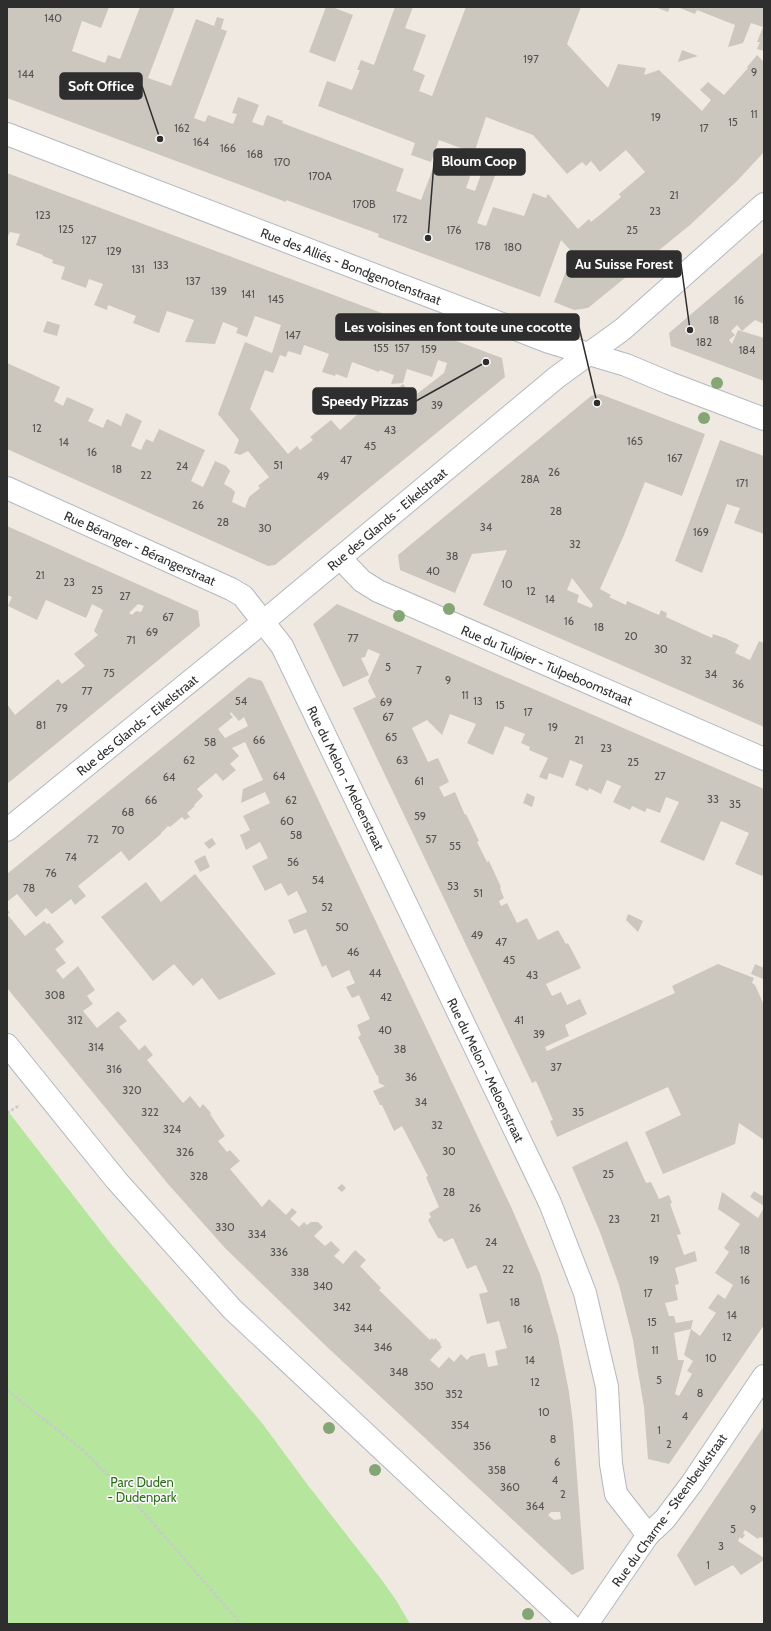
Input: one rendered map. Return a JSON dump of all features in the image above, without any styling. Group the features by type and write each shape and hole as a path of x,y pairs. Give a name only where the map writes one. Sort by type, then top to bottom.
{"street":[{"name":"Rue des Alliés - Bondgenotenstraat","path":"7,134 549,342 626,365 764,419"},
{"name":"Rue des Glands - Eikelstraat","path":"7,830 263,622 557,378 623,329 764,204"},
{"name":"Rue Béranger - Bérangerstraat","path":"7,488 231,589 243,596 263,622"},
{"name":"Rue du Tulipier - Tulpeboomstraat","path":"340,558 362,581 378,591 764,759"},
{"name":"Rue du Melon - Meloenstraat","path":"263,622 282,646 550,1202 586,1293 606,1380 611,1464 616,1494 648,1536"},
{"path":"8,1048 116,1181 232,1309 569,1624"},
{"name":"Rue du Charme - Steenbeukstraat","path":"587,1624 648,1536 665,1519 692,1483 764,1376"}],"path":[{"path":"7,1390 84,1451 137,1505 241,1624"}],"green space":[{"name":"Parc Duden - Dudenpark","path":"7,1110 111,1244 262,1423 307,1484 381,1579 396,1600 410,1624 7,1624"}],"building":[{"path":"7,7 109,7 101,28 82,21 72,51 105,63 108,55 120,59 140,7 175,7 148,78 171,86 196,19 214,26 217,17 224,19 221,29 227,31 194,118 205,122 208,115 233,124 237,114 232,113 238,97 259,105 252,122 263,126 267,115 283,121 282,123 404,169 396,191 421,200 435,163 446,167 444,173 454,176 456,171 461,169 468,172 470,177 466,188 475,191 485,163 498,168 477,223 486,226 493,207 524,216 533,193 546,198 548,194 578,229 589,219 591,222 621,197 619,194 645,172 626,150 600,172 591,161 586,166 582,162 567,174 533,135 486,117 474,153 439,140 431,162 411,155 415,143 318,106 327,81 352,90 360,70 357,70 361,60 374,65 395,7 413,7 405,28 426,35 413,70 425,75 419,91 432,96 466,7 581,7 567,44 608,88 618,64 646,68 644,75 659,70 702,111 711,100 700,90 708,82 724,95 748,68 747,67 757,55 764,62 764,152 737,181 690,225 588,308 574,310 554,302 573,253 561,240 540,297 378,237 379,234 286,200 286,202 7,98"},
{"path":"326,7 332,7 353,15 335,62 309,52"},
{"path":"655,7 670,7 668,12"},
{"path":"677,7 764,7 764,51 757,49 760,42 757,42 763,27 751,23 743,43 728,47 735,25 697,10 695,14"},
{"path":"682,50 698,56 678,62"},
{"path":"7,173 502,358 505,377 275,565 268,566 7,449 7,363 60,387 54,401 63,406 67,397 94,409 88,421 103,428 107,419 121,426 126,413 142,421 131,446 141,450 146,439 153,442 159,429 205,450 191,481 203,487 215,461 226,466 230,471 224,484 235,492 232,502 245,508 249,497 260,488 258,486 269,477 248,451 240,455 234,453 239,440 218,414 245,342 272,353 281,325 255,316 247,337 236,333 238,328 223,322 215,344 185,342 194,320 167,311 159,333 133,323 136,316 108,305 107,310 94,305 103,284 89,279 86,288 61,279 65,267 52,263 53,260 43,255 16,245 20,234 10,232 8,236","holes":["304,345 329,354 322,372 335,376 336,374 347,378 352,362 379,372 380,370 394,375 391,384 403,383 407,369 432,377 438,360 447,363 444,373 413,397 403,384 383,400 387,405 377,413 365,398 354,406 359,413 340,430 331,420 310,437 313,440 300,450 297,446 288,454 250,409 265,370 273,373 280,355 286,357 288,351 301,355"]},
{"path":"764,252 764,324 755,320 742,331 737,325 731,331 735,335 729,340 732,344 738,330 764,338 764,381 671,346 669,333"},
{"path":"47,321 60,325 57,336 43,332"},
{"path":"600,394 705,434 682,496 645,482 600,589 611,595 609,597 626,605 627,601 659,615 661,610 667,613 666,617 712,638 713,634 725,638 739,645 735,653 750,660 759,641 764,643 764,727 483,605 507,550 472,554 455,593 400,570 398,555 591,396","holes":["572,578 593,605 591,608 577,602 579,595 567,590"]},
{"path":"720,440 764,456 764,534 734,523 740,508 727,504 702,573 675,561"},
{"path":"7,526 198,611 200,626 7,784 7,704 15,715 58,679 62,684 85,666 74,654 98,635 94,631 103,610 92,604 86,618 46,600 37,620 8,606 12,597 7,595","holes":["138,604 144,606 141,612 136,611 132,615 129,613"]},
{"path":"337,604 764,789 764,872 762,876 735,864 749,833 721,821 704,861 660,842 679,802 666,797 660,813 647,808 645,812 632,806 630,810 613,802 621,786 607,780 601,794 589,788 588,791 575,785 583,765 570,760 563,778 549,773 547,780 539,777 548,758 529,750 530,747 521,743 525,734 505,726 493,755 467,743 476,724 450,714 442,735 427,720 412,728 428,762 438,758 449,782 439,787 444,797 455,792 465,815 466,814 479,841 477,842 487,862 489,861 501,887 500,888 504,898 499,901 501,906 507,903 517,923 527,918 538,940 558,930 566,944 568,943 581,968 546,984 552,996 561,992 567,1005 580,999 587,1014 565,1025 569,1036 545,1047 547,1051 675,993 672,986 718,964 754,978 752,983 755,985 764,1005 764,1140 739,1123 735,1144 663,1174 645,1132 681,1115 668,1087 557,1137 550,1121 553,1120 536,1081 532,1083 353,708 376,697 368,681 380,654 368,649 365,657 361,658 369,675 343,687 313,624"},
{"path":"249,677 262,681 512,1209 540,1274 558,1336 569,1392 573,1423 584,1569 572,1575 326,1346 225,1248 168,1184 7,988 7,914 25,936 44,921 47,924 49,923 64,942 55,949 66,963 56,970 63,979 78,966 95,990 87,996 93,1004 83,1011 97,1028 118,1011 127,1021 119,1027 139,1050 145,1045 153,1055 147,1060 183,1103 190,1096 200,1108 203,1104 211,1113 210,1114 225,1136 218,1141 227,1152 230,1150 240,1161 230,1169 262,1207 269,1199 286,1215 292,1208 297,1212 290,1219 299,1227 304,1222 307,1225 311,1222 318,1222 323,1227 314,1236 325,1246 331,1241 340,1250 334,1256 343,1264 355,1250 366,1260 360,1266 381,1288 379,1290 430,1340 432,1338 434,1340 435,1338 441,1344 440,1345 442,1347 430,1360 439,1368 449,1357 454,1362 461,1354 467,1360 471,1356 485,1353 488,1367 498,1365 495,1351 507,1348 499,1321 487,1324 479,1294 488,1292 476,1265 467,1269 453,1238 444,1242 442,1239 438,1238 428,1220 431,1217 429,1213 439,1207 426,1177 428,1176 402,1126 394,1131 382,1105 380,1105 373,1091 385,1086 379,1083 378,1075 377,1076 358,1037 361,1035 357,1025 370,1019 359,995 352,998 346,987 355,983 349,970 332,978 326,965 322,967 306,929 294,934 288,920 307,912 297,891 288,896 281,883 265,891 252,866 268,858 260,842 246,850 240,835 250,830 243,816 270,803 265,792 241,803 243,789 263,780 245,742 232,748 239,756 230,764 236,770 223,781 216,773 197,789 203,796 187,813 190,817 185,820 182,817 170,827 168,826 161,834 129,861 121,851 78,886 86,896 75,905 71,899 52,914 46,908 36,917 17,894 7,902 7,874","holes":["231,712 239,721 244,717 248,726 225,738 218,729 233,717 230,714","551,1512 560,1512 561,1519 554,1520 548,1515"]},
{"path":"527,793 535,797 532,807 523,803"},
{"path":"212,838 216,844 209,849 204,843"},
{"path":"205,855 210,867 200,872 194,861"},
{"path":"195,874 276,974 219,1000 202,978 193,986 174,964 153,981 101,917 146,882 161,902"},
{"path":"628,914 643,921 638,932 626,920"},
{"path":"755,964 764,968 763,979 751,974"},
{"path":"627,1141 646,1183 651,1182 659,1199 669,1195 672,1203 670,1204 681,1234 677,1235 684,1255 695,1251 697,1261 675,1268 679,1284 675,1285 678,1300 665,1303 669,1316 674,1316 676,1323 693,1320 691,1329 700,1336 716,1313 708,1308 718,1294 725,1299 733,1285 715,1273 729,1252 724,1248 740,1224 718,1209 722,1192 758,1218 764,1208 764,1325 669,1464 648,1459 644,1407 633,1340 619,1285 600,1232 572,1167","holes":["691,1329 684,1355 693,1361 687,1371 692,1374 679,1396 675,1394 684,1360 678,1360 674,1333"]},
{"path":"342,1184 346,1188 342,1192 337,1188"},
{"path":"754,1191 762,1196 764,1193 764,1206 750,1197"},
{"path":"764,1426 764,1536 758,1539 745,1530 743,1533 745,1535 742,1539 740,1537 738,1541 764,1558 764,1560 741,1575 733,1565 695,1586 677,1555"}],"place":[{"name":"Soft Office","path":"160,139"},
{"name":"Bloum Coop","path":"428,238"},
{"name":"Au Suisse Forest","path":"690,330"},
{"name":"Speedy Pizzas","path":"486,362"},
{"name":"Les voisines en font toute une cocotte","path":"597,403"}]}
